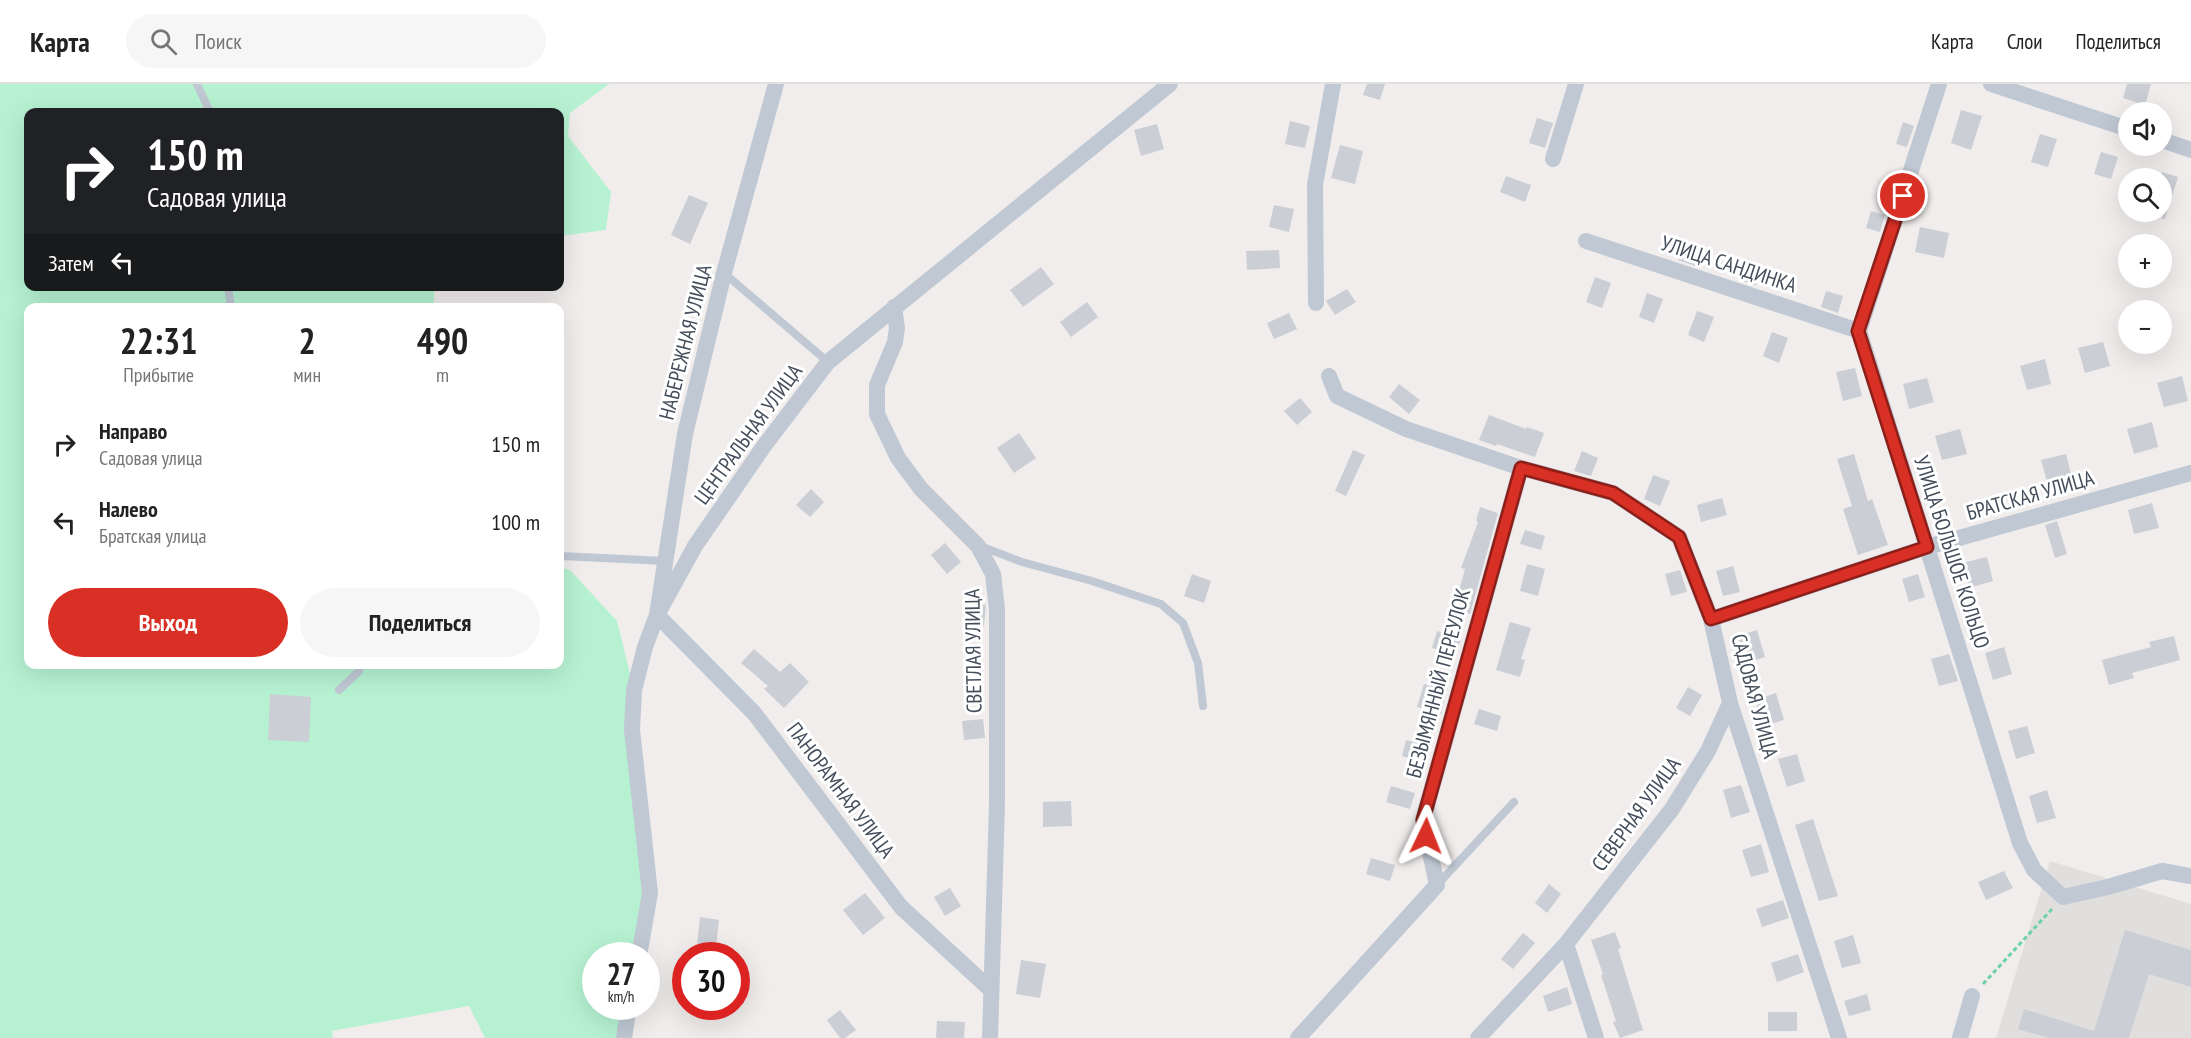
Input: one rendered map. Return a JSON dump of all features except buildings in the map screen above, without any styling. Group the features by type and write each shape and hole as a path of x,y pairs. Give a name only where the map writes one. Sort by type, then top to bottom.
{"street":[{"name":"НАБЕРЕЖНАЯ УЛИЦА","path":"657,615 685,434 724,273 776,84"},
{"name":"ЦЕНТРАЛЬНАЯ УЛИЦА","path":"641,942 650,893 632,730 634,690 645,647 657,615 695,546 745,473 828,362 1170,84"},
{"path":"1316,303 1315,185 1333,84"},
{"path":"1553,159 1576,84"},
{"path":"1858,331 1940,84"},
{"path":"1991,84 2118,126"},
{"path":"2172,143 2191,150"},
{"name":"УЛИЦА САНДИНКА","path":"1586,241 1858,331"},
{"name":"СВЕТЛАЯ УЛИЦА","path":"894,308 897,328 895,342 877,385 877,414 898,458 921,489 978,546 993,574 997,609 997,804 990,1038"},
{"name":"УЛИЦА БОЛЬШОЕ КОЛЬЦО","path":"1858,331 2020,843 2034,870 2063,897"},
{"name":"САДОВАЯ УЛИЦА","path":"1329,376 1337,396 1406,429 1521,468 1613,493 1679,537 1711,619 1730,703 1839,1038"},
{"name":"БЕЗЫМЯННЫЙ ПЕРЕУЛОК","path":"1437,885 1428,852 1423,820 1521,468"},
{"name":"БРАТСКАЯ УЛИЦА","path":"1711,619 1927,547 2191,472"},
{"name":"ПАНОРАМНАЯ УЛИЦА","path":"657,615 754,713 901,907 991,990"},
{"name":"СЕВЕРНАЯ УЛИЦА","path":"1478,1038 1566,944 1672,809 1708,751 1730,703"},
{"path":"2063,897 2162,871 2191,876"},
{"path":"1298,1038 1437,885"},
{"path":"1566,944 1596,1038"},
{"path":"1960,1038 1972,996"},
{"path":"624,1038 627,1020"}],"lane":[{"path":"197,84 208,108"},
{"path":"724,273 828,362"},
{"path":"978,546 1022,562 1092,581 1161,604 1183,623 1198,663 1203,706"},
{"path":"564,556 665,561"},
{"path":"339,690 359,669"},
{"path":"1437,885 1514,802"}],"path":[{"path":"1972,996 2063,897"}],"shaded area":[{"path":"2050,861 2191,904 2191,1038 1996,1038"}],"green space":[{"path":"0,84 609,84 570,113 568,136 611,192 606,230 564,235 564,108 24,108 24,291 434,291 434,303 24,303 24,669 564,669 564,568 570,570 617,621 634,690 650,893 641,942 582,942 582,1020 627,1020 624,1038 485,1038 469,1006 332,1031 333,1038 0,1038"}],"route":[{"path":"1426,836 1423,820 1521,468 1613,493 1644,516 1679,537 1711,619 1927,547 1858,331 1903,196"}]}
